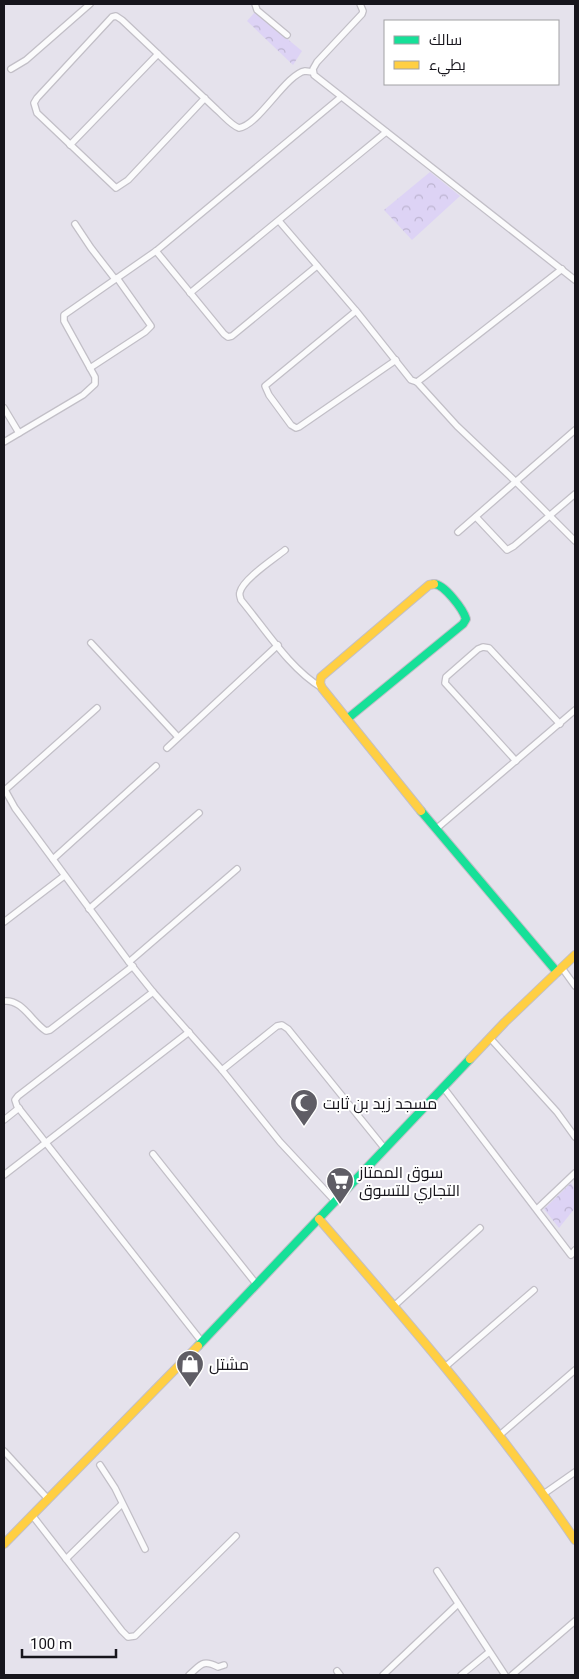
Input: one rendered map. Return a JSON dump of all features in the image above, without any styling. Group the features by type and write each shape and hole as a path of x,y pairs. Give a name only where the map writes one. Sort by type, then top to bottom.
{"street":[{"path":"11,69 26,60 90,4"},
{"path":"255,4 257,10 287,35"},
{"path":"313,72 318,62 362,14 363,11 360,4"},
{"path":"204,98 120,187 113,187 36,113 34,103 112,17 116,16 235,126 242,128 254,119 294,77 305,71 313,72 319,79 575,280"},
{"path":"70,145 158,54"},
{"path":"4,442 89,391 96,382 63,316 156,251 342,97"},
{"path":"190,293 386,132"},
{"path":"279,221 356,311 411,380 416,382 457,426 575,541"},
{"path":"75,224 91,248 151,326 145,332 90,368"},
{"path":"156,251 228,337 232,336 317,266"},
{"path":"416,382 562,269"},
{"path":"356,311 265,386 269,395 292,425 296,428 299,427 396,360"},
{"path":"4,408 19,433"},
{"path":"458,532 575,430"},
{"path":"476,517 507,550 511,549 575,494"},
{"path":"285,550 243,586 240,595 241,600 305,676 322,688 436,829 575,986"},
{"path":"322,688 320,683 321,677 429,585 436,583 441,585 464,613 466,619 463,624 347,718"},
{"path":"91,643 178,737"},
{"path":"167,748 278,645"},
{"path":"516,761 445,683 446,677 478,649 483,646 489,648 560,724"},
{"path":"97,708 4,789 15,808 64,876 153,992 222,1070 280,1142 336,1202"},
{"path":"436,829 575,710"},
{"path":"53,859 156,766"},
{"path":"89,908 199,813"},
{"path":"4,1001 15,1002 39,1027 46,1031 50,1030 131,964 237,869"},
{"path":"4,922 64,876"},
{"path":"4,1544 257,1285 490,1038 575,955"},
{"path":"153,992 15,1100 19,1108 202,1342"},
{"path":"222,1070 276,1026 282,1025 288,1028 386,1149"},
{"path":"4,1175 189,1032"},
{"path":"490,1038 557,1112 575,1137"},
{"path":"443,1087 571,1255 575,1250"},
{"path":"4,1120 19,1108"},
{"path":"153,1154 257,1285"},
{"path":"537,1209 575,1173"},
{"path":"319,1219 501,1434 545,1493 575,1540"},
{"path":"394,1306 480,1228"},
{"path":"445,1367 534,1290"},
{"path":"501,1434 575,1370"},
{"path":"4,1451 48,1499"},
{"path":"100,1465 113,1485 145,1550"},
{"path":"545,1493 575,1472"},
{"path":"66,1559 122,1504"},
{"path":"32,1515 128,1637 135,1636 236,1536"},
{"path":"437,1571 504,1675"},
{"path":"383,1675 458,1604"},
{"path":"512,1675 575,1621"},
{"path":"461,1675 489,1652"},
{"path":"189,1675 204,1663 208,1662 218,1667 224,1665"}],"green space":[{"path":"255,12 302,51 293,65 247,21"},
{"path":"430,172 460,196 412,240 384,210"},
{"path":"571,1183 575,1189 575,1208 559,1228 544,1209"}],"traffic: fast":[{"path":"347,719 463,624 466,619 457,604 448,592 434,584"},
{"path":"421,811 557,972"},
{"path":"198,1346 470,1059"}],"traffic: slow":[{"path":"421,811 322,688 320,683 321,677 429,585 434,584"},
{"path":"470,1059 505,1022 575,955"},
{"path":"319,1219 419,1336 484,1416 575,1540"},
{"path":"4,1544 198,1346"}],"place":[{"name":"مسجد زيد بن ثابت","path":"304,1127"},
{"name":"سوق الممتاز التجاري للتسوق","path":"340,1205"},
{"name":"مشتل","path":"190,1388"}]}
